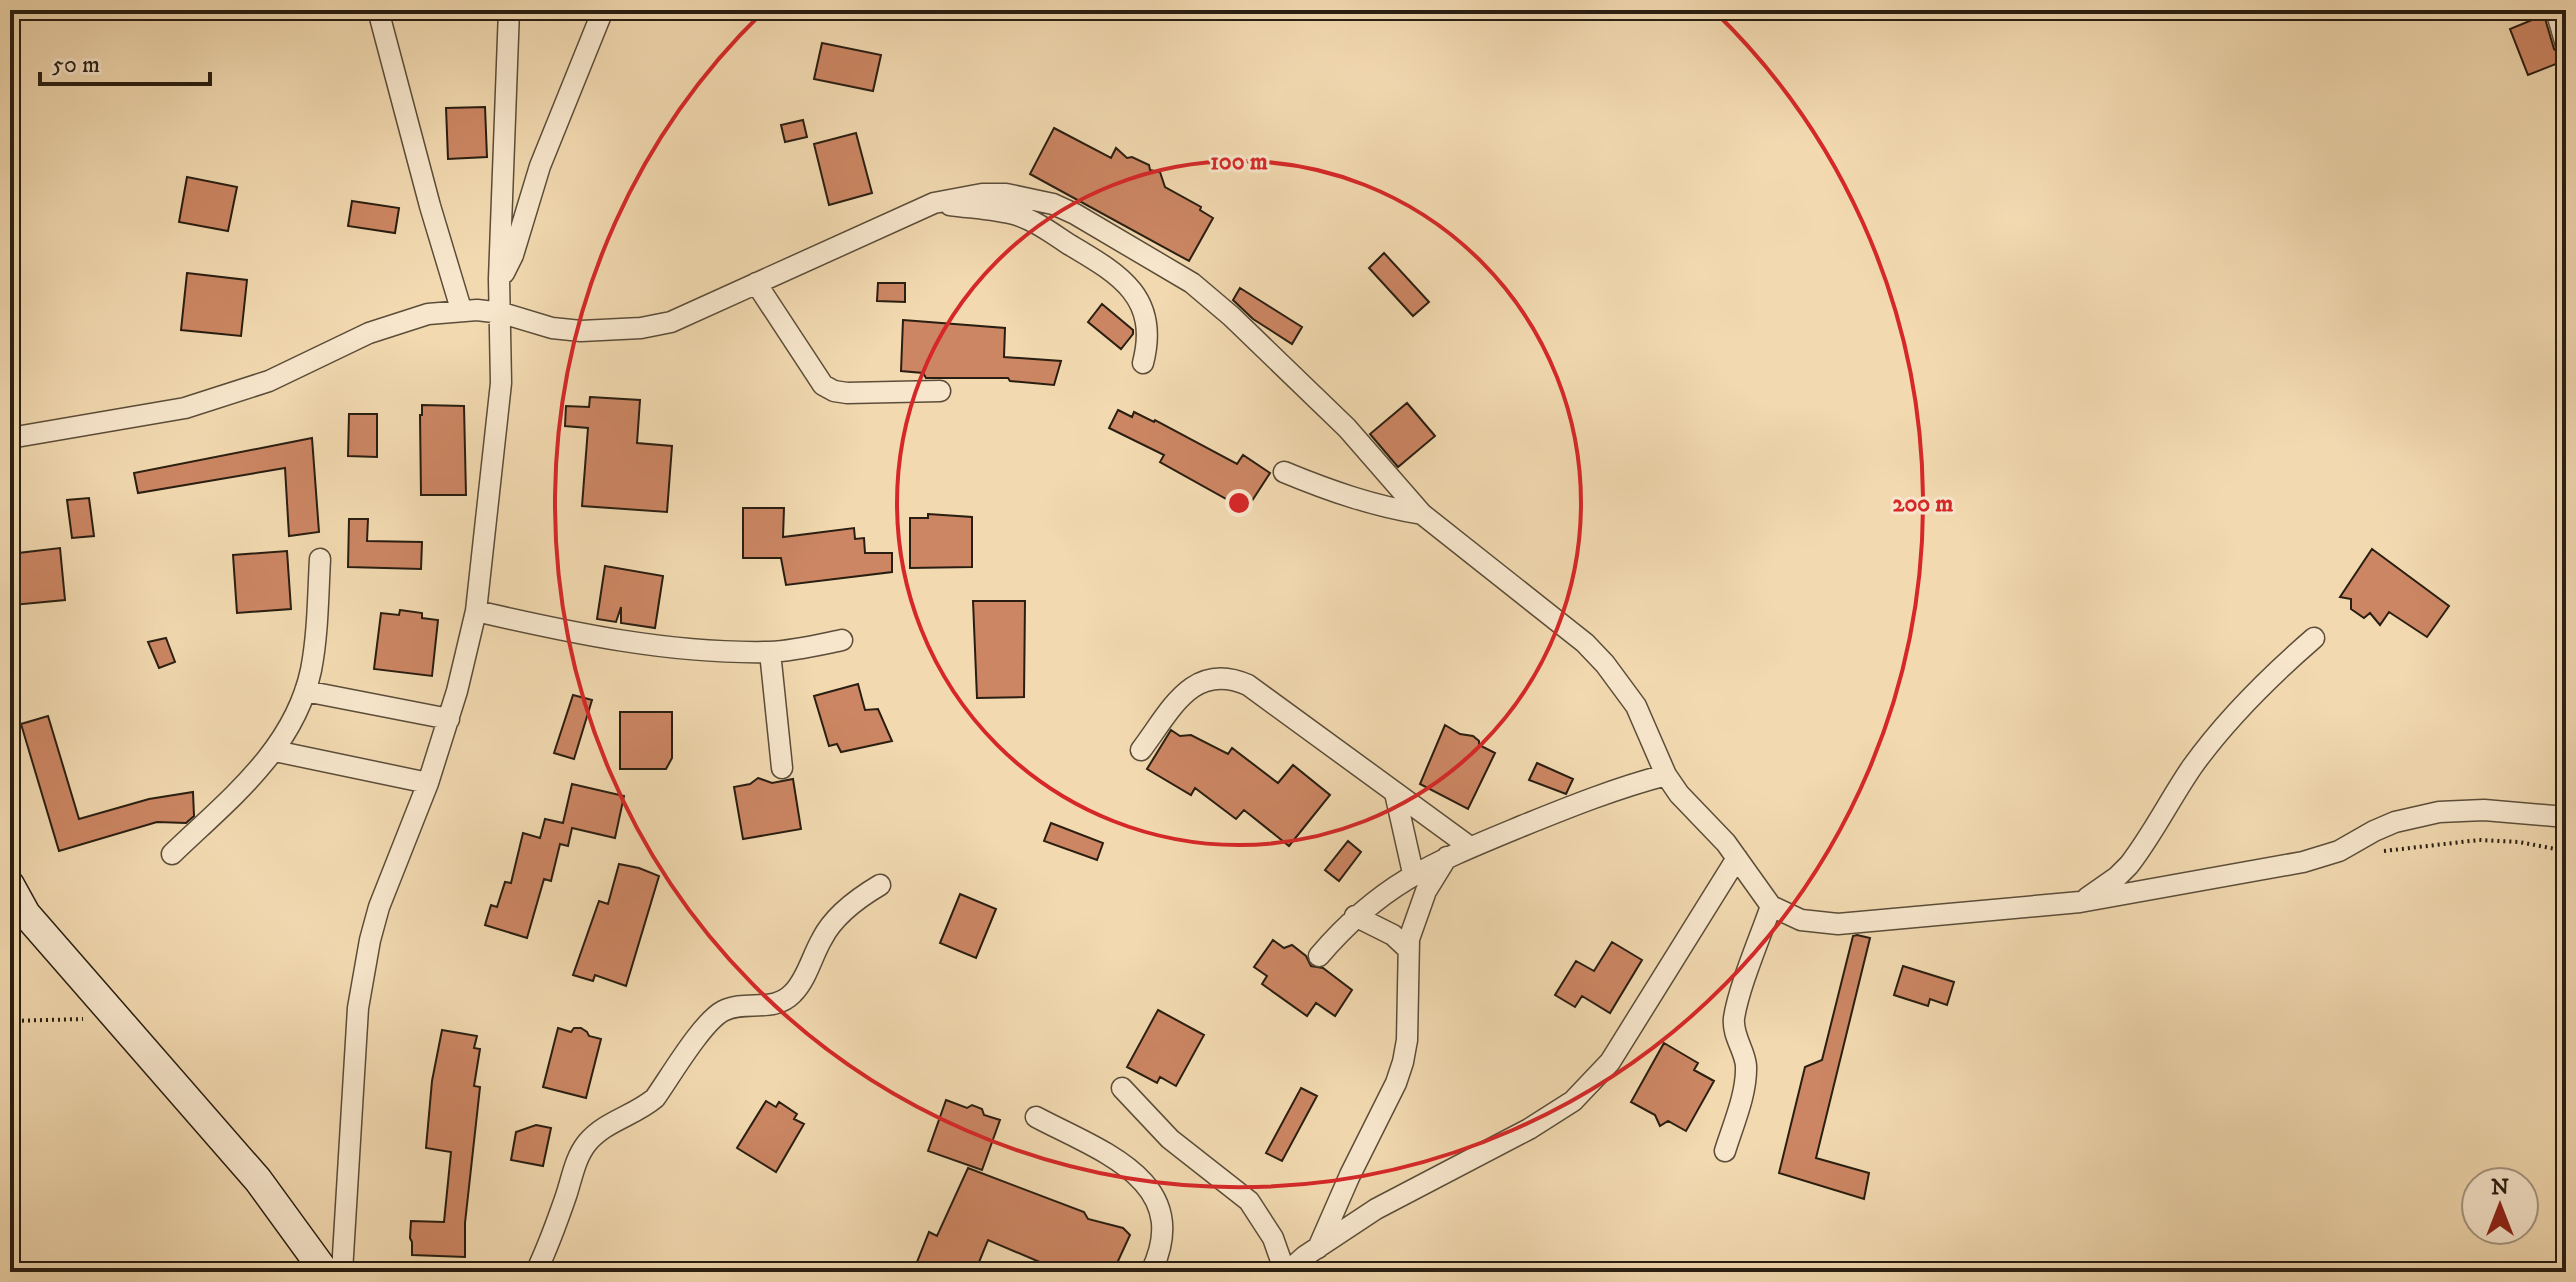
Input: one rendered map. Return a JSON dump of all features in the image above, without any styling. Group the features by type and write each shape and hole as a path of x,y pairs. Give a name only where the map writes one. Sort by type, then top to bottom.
{"street":[{"path":"378,10 461,309"},
{"path":"342,1272 363,973 379,907 428,783 449,719 476,611 501,383 499,279 509,10"},
{"path":"499,279 513,255 540,166 603,10"},
{"path":"2556,10 2566,45"},
{"path":"10,438 185,408 269,381 369,333 428,314 461,309 502,313 524,321 567,329 611,331 671,322 934,203 982,194 1006,194 1053,204 1075,214 1175,272 1231,316 1347,428 1422,514 1573,634 1605,664 1636,706 1666,775 1679,794 1711,826 1771,906 1801,920 1838,924 2080,902 2318,859 2395,822 2439,812 2484,810 2566,817"},
{"path":"934,203 1019,216 1118,274 1135,293 1146,320 1148,334 1143,363"},
{"path":"756,283 823,385 847,393 940,391"},
{"path":"1284,472 1346,497 1422,514"},
{"path":"172,854 258,772 293,722 305,691 314,653 320,559"},
{"path":"476,611 571,633 670,647 770,652 842,640"},
{"path":"2080,902 2129,865 2190,771 2221,731 2250,698 2314,638"},
{"path":"770,652 782,768"},
{"path":"1141,750 1190,687 1218,677 1234,679 1248,685 1470,847"},
{"path":"305,691 449,719"},
{"path":"275,751 428,783"},
{"path":"1319,956 1355,916 1413,873 1599,794 1666,775"},
{"path":"1395,793 1413,873"},
{"path":"1318,1248 1403,1062 1407,1040 1408,949 1416,915 1426,891 1447,857"},
{"path":"1122,1088 1170,1139 1249,1201 1273,1238 1286,1272 1399,1195 1552,1116 1592,1083 1610,1062 1737,858"},
{"path":"10,885 26,914 258,1180 325,1272"},
{"path":"536,1272 555,1228 580,1154 588,1142 612,1122 655,1098 717,1015 734,1007 768,1006 793,994 823,936 848,907 880,885"},
{"path":"1725,1151 1746,1071 1735,1034 1735,1014 1771,906"},
{"path":"1355,916 1384,929 1408,949"},
{"path":"1036,1117 1123,1164 1145,1181 1159,1206 1163,1234 1151,1272"}],"path":[{"path":"2381,851 2479,840 2519,842 2566,851"},
{"path":"10,1021 88,1019"}],"building":[{"path":"2544,15 2554,49 2566,60 2528,75 2510,29"},
{"path":"822,43 881,55 873,91 814,79"},
{"path":"485,107 487,157 448,159 446,108"},
{"path":"803,120 807,137 785,142 781,125"},
{"path":"1054,128 1111,158 1116,148 1127,158 1132,157 1149,165 1150,170 1160,172 1165,187 1201,207 1200,210 1213,218 1189,261 1030,174"},
{"path":"856,133 872,193 829,205 814,144"},
{"path":"187,177 237,187 228,231 179,222"},
{"path":"352,201 399,208 395,233 348,226"},
{"path":"1384,253 1429,302 1413,316 1369,268"},
{"path":"187,273 247,280 241,336 181,330"},
{"path":"878,283 905,283 905,302 877,301"},
{"path":"1240,288 1302,327 1292,344 1253,319 1233,300"},
{"path":"1102,304 1133,330 1121,349 1088,322"},
{"path":"903,320 1005,328 1004,357 1061,361 1054,385 1010,381 1008,378 926,378 923,373 901,371"},
{"path":"590,397 640,400 637,443 672,446 667,512 582,506 588,428 565,426 566,406 589,407"},
{"path":"1407,403 1435,436 1398,467 1370,434"},
{"path":"422,405 464,406 466,495 421,495"},
{"path":"1118,410 1132,417 1134,412 1155,420 1237,464 1243,455 1270,473 1246,510 1160,462 1164,455 1109,428"},
{"path":"349,414 377,414 377,457 348,456"},
{"path":"312,438 319,532 289,536 285,468 138,493 134,473"},
{"path":"89,498 94,536 72,538 67,500"},
{"path":"743,508 784,508 783,537 854,528 855,539 864,538 865,553 892,553 892,572 786,585 781,558 743,558"},
{"path":"928,514 972,517 972,567 910,568 910,518 928,518"},
{"path":"349,519 368,519 367,541 422,542 421,569 348,567"},
{"path":"60,548 65,600 13,605 10,554"},
{"path":"2372,549 2449,606 2427,637 2389,612 2380,625 2370,613 2364,618 2351,609 2351,599 2340,597"},
{"path":"287,551 291,609 237,613 233,555"},
{"path":"605,566 663,576 655,628 621,623 621,607 616,622 597,619"},
{"path":"973,601 1025,601 1024,697 977,698"},
{"path":"400,610 422,613 422,618 438,620 432,676 374,669 381,613 399,615"},
{"path":"166,638 175,662 159,668 148,642"},
{"path":"858,684 865,710 878,709 892,741 841,752 837,744 829,746 814,696"},
{"path":"573,695 592,700 574,759 554,753"},
{"path":"620,712 672,712 672,758 666,769 620,769"},
{"path":"48,716 79,819 149,799 193,792 194,816 186,823 157,822 59,851 21,724"},
{"path":"1445,725 1460,734 1473,736 1479,745 1495,753 1468,809 1420,784"},
{"path":"1171,730 1180,736 1191,735 1228,754 1232,748 1278,783 1293,765 1330,795 1289,846 1244,810 1236,819 1195,788 1191,795 1147,769"},
{"path":"1537,763 1573,779 1566,794 1529,780"},
{"path":"758,778 772,783 793,779 801,829 743,839 734,787 750,784"},
{"path":"572,784 624,796 615,838 572,828 568,846 560,844 551,881 544,879 527,938 485,925 491,905 497,907 505,882 511,883 523,833 540,838 545,819 563,823"},
{"path":"1051,823 1103,843 1097,860 1044,841"},
{"path":"1348,841 1361,852 1339,881 1325,870"},
{"path":"619,864 659,876 626,986 595,975 593,981 573,975 599,901 608,904"},
{"path":"960,894 996,909 976,958 940,943"},
{"path":"1853,936 1870,938 1816,1158 1869,1173 1864,1199 1779,1173 1805,1067 1822,1060"},
{"path":"1273,940 1284,948 1292,945 1306,956 1311,966 1323,968 1352,990 1335,1016 1316,1003 1307,1016 1262,984 1267,976 1254,967"},
{"path":"1612,942 1642,960 1610,1013 1582,996 1575,1007 1555,995 1576,961 1594,971"},
{"path":"1903,966 1954,982 1947,1005 1930,999 1928,1006 1894,995"},
{"path":"1158,1010 1204,1035 1176,1086 1160,1077 1157,1083 1127,1067"},
{"path":"558,1028 571,1032 574,1028 581,1028 589,1036 601,1039 586,1098 543,1087"},
{"path":"442,1030 477,1036 474,1048 480,1049 474,1086 480,1087 465,1223 465,1257 412,1255 410,1238 411,1221 444,1222 451,1152 426,1148 432,1081"},
{"path":"1664,1043 1698,1063 1694,1070 1714,1081 1686,1131 1668,1121 1660,1126 1655,1115 1631,1102"},
{"path":"1301,1088 1317,1096 1282,1161 1266,1153"},
{"path":"946,1100 967,1108 972,1105 982,1109 984,1115 1000,1120 982,1170 928,1151"},
{"path":"766,1101 776,1107 779,1102 797,1114 794,1119 804,1124 776,1172 737,1148"},
{"path":"536,1125 551,1128 543,1166 511,1160 516,1132"},
{"path":"968,1168 1084,1212 1088,1219 1123,1228 1130,1235 1113,1272 1063,1272 988,1240 975,1272 913,1272 929,1232 937,1236"}]}
